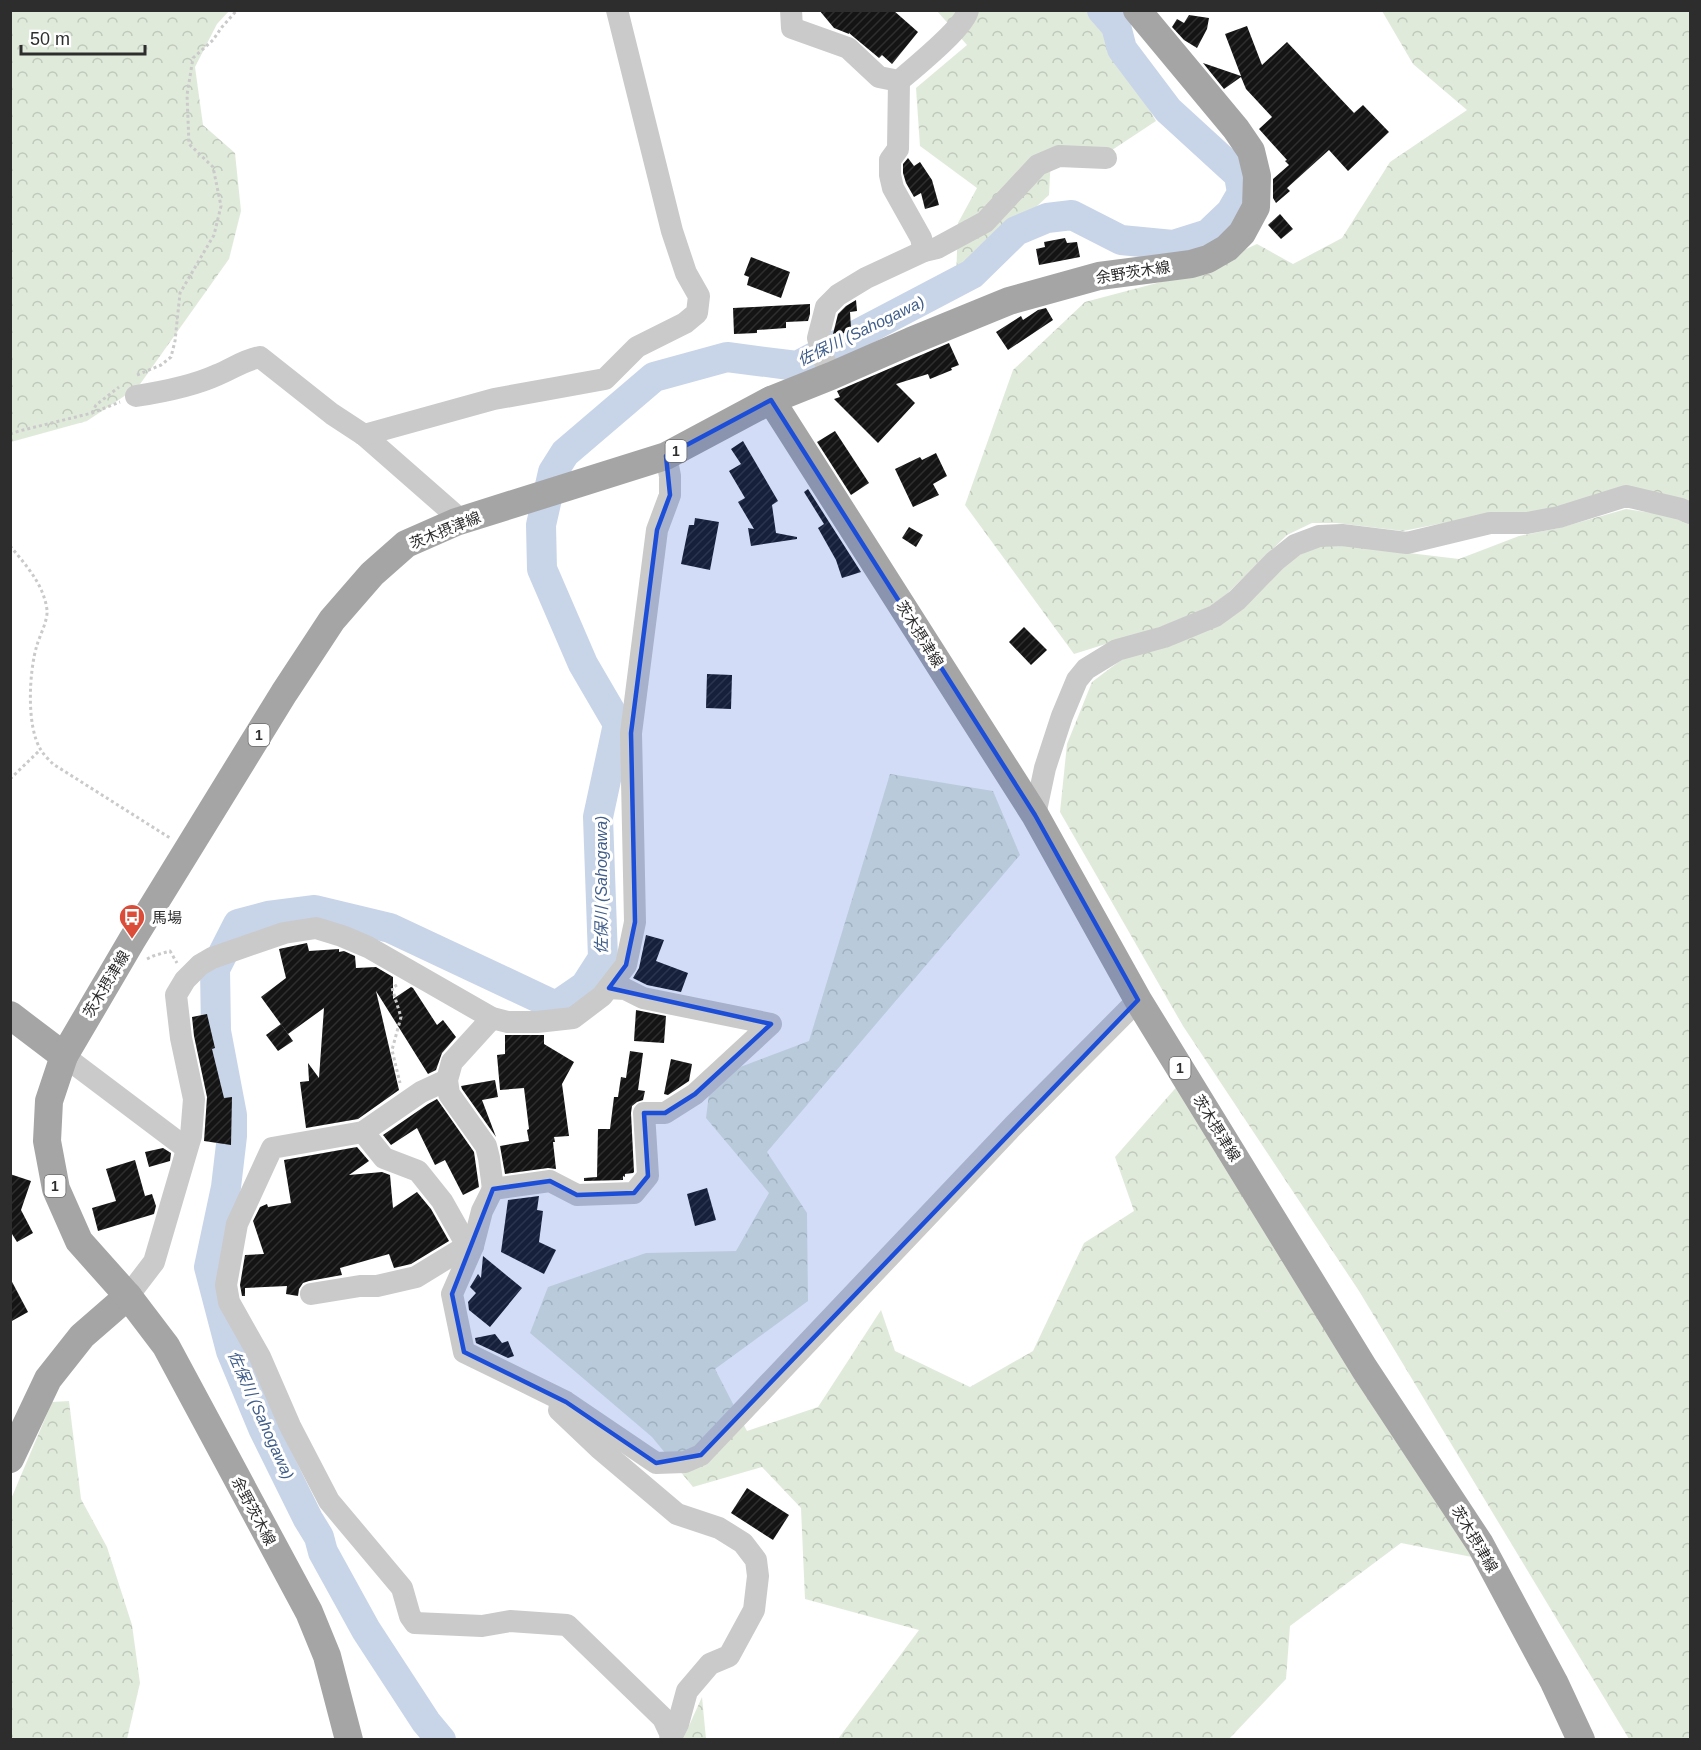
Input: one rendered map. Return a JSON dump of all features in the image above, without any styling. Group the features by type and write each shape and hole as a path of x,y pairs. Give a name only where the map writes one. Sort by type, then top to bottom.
{"main road":[{"name":"余野茨木線","path":"771,400 1009,301 1099,276 1191,264 1208,259 1227,248 1242,233 1256,207 1257,176 1251,151 1236,129 1137,10"},
{"name":"茨木摂津線","path":"128,1296 79,1241 56,1190 47,1141 49,1101 64,1056 278,702 332,620 372,574 406,544 456,522 666,456 771,400 1035,815 1138,1000 1364,1368 1480,1544 1554,1682 1581,1740"},
{"path":"10,1015 64,1056"},
{"name":"余野茨木線","path":"128,1296 166,1346 309,1612 327,1656 349,1740"},
{"path":"10,1460 48,1379 82,1336 128,1296"}],"street":[{"path":"364,435 494,399 605,379 637,347 684,323 697,313 699,296 686,273 672,231 617,10"},
{"path":"791,10 792,28 848,48 879,77 899,81"},
{"path":"924,251 921,238 893,188 890,176 890,160 898,149 899,81 950,35 968,15 968,10"},
{"path":"831,376 818,338 826,307 838,295 866,278 924,251 937,248 986,222 1038,165 1059,156 1106,158"},
{"path":"130,386 160,392 216,376 250,359 260,357 332,414 364,435 453,513 456,522"},
{"path":"128,1296 153,1263 191,1136 195,1099 180,1038 176,995 200,965 212,958 284,933 315,928 368,947 492,1018 508,1022 537,1022 573,1018 602,996 626,965 635,922 631,734 657,530 670,495 670,476 666,456"},
{"path":"1035,815 1045,768 1062,716 1077,680 1086,669 1118,650 1164,637 1215,616 1237,600 1275,561 1295,545 1318,536 1342,535 1407,543 1490,524 1527,523 1559,517 1626,496 1690,513"},
{"path":"493,1189 550,1181 578,1195 634,1193 648,1176 644,1113 665,1113 695,1094 771,1024 643,998 625,989 609,988"},
{"path":"492,1018 452,1062 447,1080 449,1094 486,1146 493,1189 482,1211 471,1247 452,1294 464,1352 566,1402 656,1463 685,1462 701,1455 1013,1126 1138,1000"},
{"path":"64,1056 186,1148"},
{"path":"447,1080 421,1092 363,1132 272,1148 237,1224 226,1285 229,1302 261,1357 290,1426 329,1501 402,1588 410,1616 415,1623 482,1626 510,1621 567,1625 663,1718 671,1737"},
{"path":"363,1132 384,1158 418,1171 442,1201 471,1247"},
{"path":"311,1294 360,1286 377,1286 416,1277 457,1252 471,1247"},
{"path":"526,1381 599,1449 677,1514 719,1528 743,1543 756,1560 758,1576 754,1610 729,1656 710,1664 687,1691 678,1724 671,1737"}],"path":[{"path":"10,434 92,412 171,357 180,293 214,235 221,206 213,167 189,144 187,95 193,58 213,40 237,10"},
{"path":"92,412 96,405 130,386"},
{"path":"10,546 41,587 48,612 36,647 30,682 34,735 40,750 53,764 188,850"},
{"path":"10,779 40,750"},
{"path":"121,960 137,965 153,956 170,951 187,979"},
{"path":"405,1103 392,1050 401,1017 392,988 403,981 406,969"}],"highlighted area":[{"path":"771,400 1035,815 1138,1000 701,1455 656,1463 566,1402 464,1352 452,1294 493,1189 550,1181 577,1195 634,1193 648,1176 644,1113 665,1113 695,1094 771,1024 609,988 626,965 635,922 631,733 657,530 670,495 666,456"}],"green space":[{"path":"11,11 229,11 217,24 195,67 203,125 235,153 241,211 229,259 138,387 87,421 11,442"},
{"path":"937,11 1092,11 1156,121 1106,154 1051,155 1049,195 956,281 958,223 977,188 920,146 916,88 967,45"},
{"path":"1382,11 1690,11 1690,503 1553,509 1522,516 1490,514 1403,531 1336,523 1312,523 1287,535 1227,594 1206,609 1160,627 1074,654 965,505 1013,370 1085,302 1191,274 1257,244 1293,264 1342,238 1390,162 1467,110 1413,64"},
{"path":"1626,509 1678,517 1690,522 1690,1739 1629,1739 1359,1291 1183,1026 1060,812 1067,744 1092,682 1121,660 1315,546 1342,545 1459,559 1519,536 1559,528"},
{"path":"890,774 993,791 1020,855 767,1152 807,1213 808,1301 715,1369 747,1431 818,1407 881,1310 895,1351 970,1387 1033,1351 1084,1243 1134,1211 1115,1157 1180,1083 1477,1558 1401,1543 1290,1626 1286,1679 1229,1739 838,1739 919,1630 805,1599 801,1508 762,1467 693,1487 652,1437 530,1333 548,1287 646,1253 736,1251 769,1193 706,1118 711,1078 809,1041"},
{"path":"69,1401 81,1499 107,1547 132,1625 140,1683 127,1739 11,1740 11,1499 52,1402"},
{"path":"702,1697 706,1739 683,1739"}],"building":[{"path":"819,10 893,10 918,32 892,64 882,55 879,58 849,33 834,28"},
{"path":"1189,15 1209,18 1207,29 1197,48 1184,40 1172,27 1177,19 1184,23"},
{"path":"1247,26 1262,65 1287,42 1354,113 1363,105 1389,132 1348,171 1329,150 1287,188 1290,191 1276,203 1273,198 1273,179 1289,165 1259,129 1272,117 1246,89 1241,77 1224,89 1203,63 1241,76 1225,34"},
{"path":"908,158 914,166 920,162 932,180 939,205 925,209 921,193 914,197 903,173 903,164"},
{"path":"1280,214 1293,229 1281,239 1268,225"},
{"path":"1065,238 1067,243 1077,242 1080,257 1039,265 1036,249 1045,247 1044,242"},
{"path":"751,257 790,272 781,298 747,285 749,277 744,275"},
{"path":"856,300 857,311 850,312 851,328 845,333 833,334 838,314"},
{"path":"810,304 808,321 786,322 786,328 734,334 733,308"},
{"path":"1046,308 1053,320 1008,350 996,332 1021,316 1023,320 1038,310"},
{"path":"949,343 959,365 930,379 928,374 896,384 915,403 878,443 834,399 840,397 837,391"},
{"path":"835,431 869,483 851,495 817,442"},
{"path":"743,441 778,501 772,505 776,533 797,537 797,539 751,546 748,528 754,529 738,502 745,498 729,471 741,464 731,449"},
{"path":"936,453 947,476 933,484 939,495 913,507 895,469 920,457 922,460"},
{"path":"808,489 861,572 842,578 836,560 818,528 824,524 804,492"},
{"path":"695,518 719,522 710,570 681,564 689,525 694,525"},
{"path":"909,527 923,535 916,547 902,538"},
{"path":"1024,627 1047,650 1031,665 1009,642"},
{"path":"707,674 732,675 731,709 706,708"},
{"path":"646,935 664,940 656,961 688,973 681,992 647,985 633,978 639,968"},
{"path":"307,943 309,951 339,949 339,952 344,951 355,956 356,968 376,967 393,977 393,999 411,987 413,988 437,1025 443,1020 456,1037 442,1053 436,1070 428,1074 376,991 399,1090 358,1119 306,1128 300,1082 309,1081 308,1063 319,1078 324,1008 288,1034 261,997 286,978 279,949"},
{"path":"636,1010 666,1016 664,1043 634,1041"},
{"path":"207,1014 215,1048 212,1049 224,1098 232,1097 231,1145 204,1141 207,1097 192,1017"},
{"path":"281,1024 293,1041 278,1051 266,1035"},
{"path":"505,1035 544,1035 544,1044 574,1062 562,1084 569,1136 554,1137 556,1169 505,1174 500,1146 529,1141 527,1130 529,1129 524,1088 500,1090 497,1055 505,1054"},
{"path":"630,1051 643,1053 638,1090 645,1091 643,1100 632,1106 631,1113 634,1172 625,1174 623,1180 584,1181 584,1178 597,1177 598,1129 610,1129 614,1097 618,1097 621,1077 626,1078"},
{"path":"671,1059 692,1064 689,1081 668,1095 664,1094"},
{"path":"495,1080 498,1097 482,1100 496,1137 461,1086"},
{"path":"437,1099 474,1152 479,1187 463,1195 445,1160 435,1165 417,1128 391,1145 383,1135"},
{"path":"357,1147 369,1161 349,1175 382,1172 390,1175 393,1208 417,1192 431,1209 449,1241 411,1264 394,1268 389,1254 340,1268 342,1275 303,1283 298,1296 286,1294 287,1286 245,1288 245,1296 242,1296 240,1285 245,1255 264,1254 253,1221 260,1207 267,1204 268,1207 291,1203 284,1160"},
{"path":"163,1148 171,1153 170,1161 149,1167 145,1152"},
{"path":"135,1160 145,1196 152,1194 156,1206 154,1214 98,1231 92,1208 116,1201 106,1169"},
{"path":"10,1174 31,1181 21,1210 33,1233 17,1242 10,1234"},
{"path":"707,1188 716,1220 695,1226 687,1194"},
{"path":"539,1196 537,1210 543,1211 539,1242 556,1250 544,1274 501,1252 508,1200"},
{"path":"483,1256 522,1288 490,1327 469,1310 468,1302 476,1293 470,1287 478,1274 481,1278"},
{"path":"10,1278 28,1312 10,1322"},
{"path":"495,1334 502,1343 508,1341 514,1356 508,1358 476,1343 475,1338"},
{"path":"747,1488 789,1515 773,1540 731,1513"}],"waterway":[{"name":"佐保川 (Sahogawa)","path":"441,1740 426,1722 366,1630 323,1552 319,1537 263,1428 231,1351 209,1267 226,1187 232,1136 232,1115 216,1031 215,969 238,924 268,916 315,910 390,928 556,1006 585,986 603,958 598,817 618,724 583,664 542,569 541,525 553,472 565,453 654,377 727,357 797,366 972,274 1016,231 1047,218 1072,215 1121,240 1173,245 1208,234 1231,212 1242,193 1239,175 1168,110 1122,49 1116,26 1102,10"}],"place":[{"name":"馬場","path":"132,940"}]}
